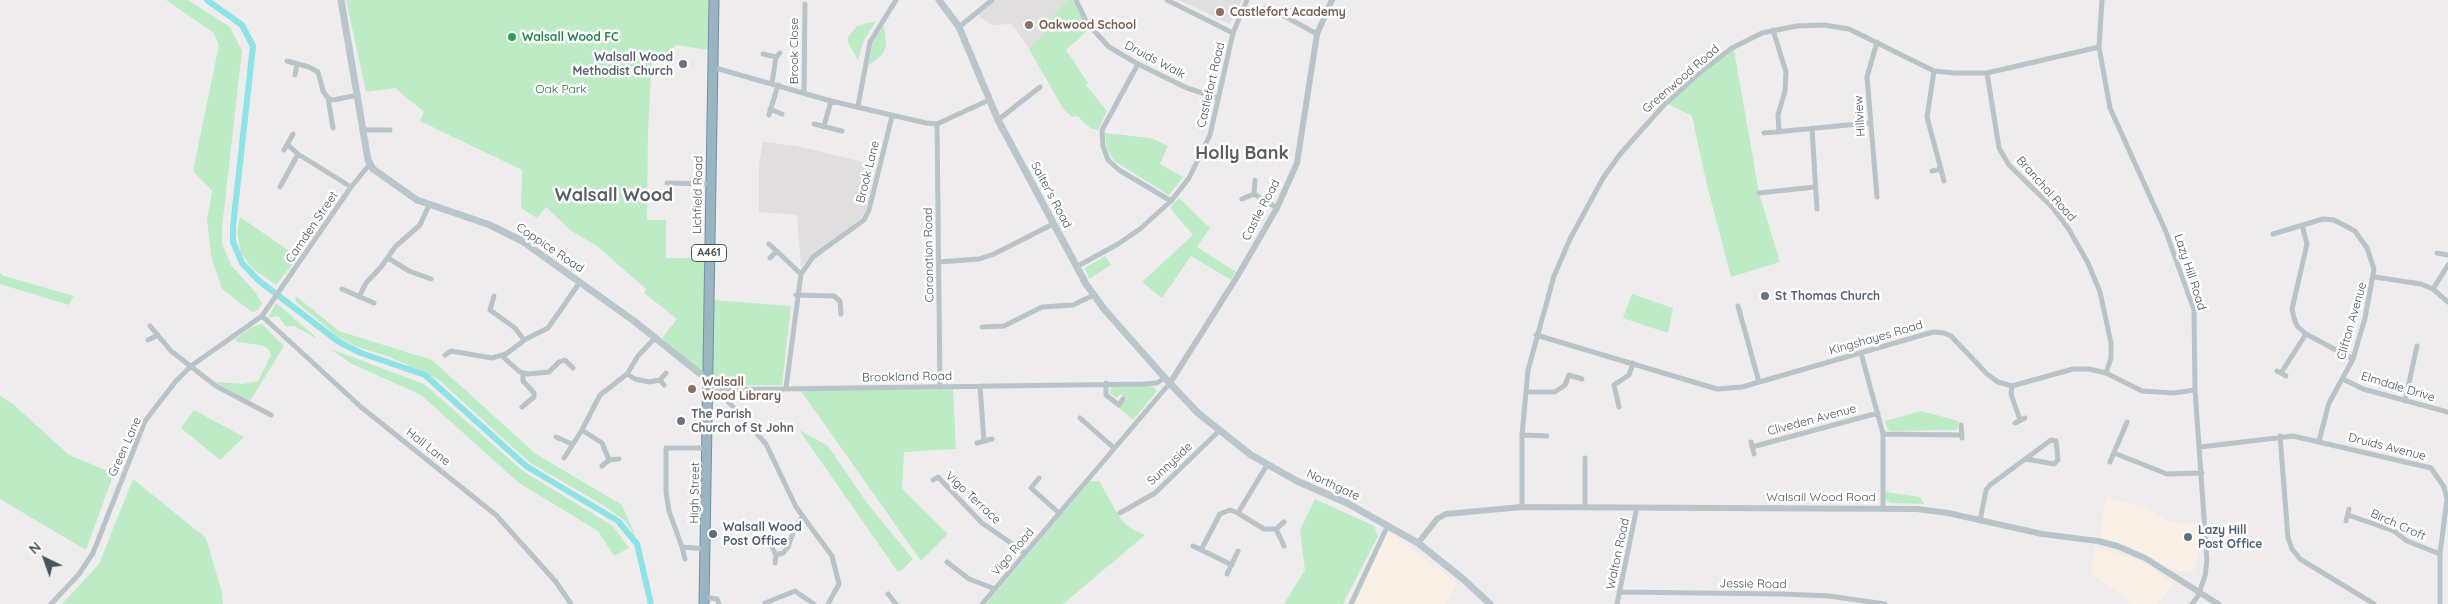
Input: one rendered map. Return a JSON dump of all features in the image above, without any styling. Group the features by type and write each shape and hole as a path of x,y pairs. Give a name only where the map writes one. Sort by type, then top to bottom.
{"highway":[{"name":"Lichfield Road","path":"712,390 708,380 714,0"},
{"name":"High Street","path":"704,601 707,549 708,448 712,390"}],"main road":[{"path":"340,0 370,164"},
{"name":"Salter's Road","path":"939,0 959,27 998,120 1076,267 1094,295 1168,380"},
{"name":"Coppice Road","path":"370,164 377,172 410,196 429,205 509,233 580,282 708,380"},
{"name":"Northgate","path":"1168,380 1219,431 1267,465 1388,525 1418,543 1462,578 1490,604"}],"street":[{"path":"858,106 870,42 896,0"},
{"path":"959,27 992,0"},
{"name":"Druids Walk","path":"1076,0 1087,23 1099,38 1138,64 1187,88 1218,98"},
{"path":"1167,0 1234,33"},
{"name":"Castlefort Road","path":"1076,267 1118,244 1140,229 1171,201 1189,178 1205,150 1234,33 1247,0"},
{"path":"1267,0 1268,8"},
{"name":"Castle Road","path":"1168,380 1238,277 1277,208 1300,153 1317,34 1321,20 1332,0"},
{"name":"Lazy Hill Road","path":"2102,0 2099,47 2110,108 2166,232 2194,310 2195,390 2202,473 2206,560 2205,576 2198,590 2198,596 2192,604"},
{"name":"Brook Close","path":"804,92 801,11 805,4"},
{"path":"1243,11 1252,13 1268,8 1317,34"},
{"name":"Greenwood Road","path":"1522,506 1522,435 1526,392 1536,334 1554,276 1570,239 1603,178 1621,153 1664,105 1703,70 1732,48 1762,33 1773,30 1824,25 1849,29 1934,71 1987,73 2099,47"},
{"path":"1773,30 1786,72 1785,91 1778,115 1779,131"},
{"name":"Hillview","path":"1877,42 1867,77 1869,123 1879,190 1877,197"},
{"path":"763,54 778,55 775,84 769,112 782,114"},
{"path":"287,61 318,72 323,91 328,98 333,128"},
{"path":"295,76 296,64"},
{"path":"1138,64 1102,130 1102,146 1108,160 1118,170 1171,201"},
{"path":"712,67 831,101 858,106 892,116 937,124 989,100"},
{"path":"1934,71 1927,116 1944,182"},
{"name":"Branchal Road","path":"1987,73 1999,148 2009,164 2052,207 2068,228 2088,263 2100,292 2111,343 2111,358 2106,373"},
{"path":"1026,86 1031,93"},
{"path":"998,120 1040,86"},
{"path":"328,98 333,100 358,95"},
{"path":"824,126 831,101"},
{"name":"Brook Lane","path":"786,388 796,295 801,274 813,257 864,220 869,210 892,116"},
{"path":"1764,134 1869,123"},
{"path":"814,124 839,130"},
{"name":"Coronation Road","path":"937,124 940,387"},
{"path":"1812,128 1817,209"},
{"path":"364,130 390,130"},
{"path":"293,134 286,147 351,187"},
{"path":"290,184 282,184 298,154"},
{"name":"Camden Street","path":"272,303 351,187 370,164"},
{"path":"1932,171 1941,169"},
{"path":"1254,194 1255,180"},
{"path":"667,183 711,184"},
{"path":"1759,193 1772,195 1815,187"},
{"path":"1254,194 1277,208"},
{"path":"1242,199 1254,194"},
{"path":"359,297 366,282 388,258 394,247 420,225 429,205"},
{"name":"Clifton Avenue","path":"2273,234 2322,219 2346,224 2355,231 2367,248 2372,260 2374,278 2353,359 2343,379 2334,389 2328,403 2319,442"},
{"path":"939,262 979,259 994,254 1054,224"},
{"path":"2302,225 2307,244 2292,309 2297,326 2306,334 2353,359"},
{"path":"769,244 801,274"},
{"path":"770,258 777,251"},
{"path":"2437,253 2448,255"},
{"path":"388,258 409,271 431,279"},
{"path":"2433,289 2448,265"},
{"path":"2374,278 2414,281 2433,289 2448,302"},
{"path":"445,355 451,351 484,358 502,356 524,340 542,332 554,322 580,282"},
{"path":"342,289 374,303"},
{"path":"796,295 834,296 840,301 841,314"},
{"path":"982,327 1004,326 1042,307 1073,305 1094,295"},
{"path":"494,296 490,310 515,328 524,340"},
{"name":"Green Lane","path":"51,604 79,574 93,553 146,422 176,381 192,366 262,316 272,303"},
{"path":"1738,306 1760,382"},
{"name":"Hall Lane","path":"262,316 361,408 496,515 556,582 571,604"},
{"path":"150,326 171,351 216,386 265,408 271,415"},
{"name":"Kingshayes Road","path":"1536,334 1717,389 1734,389 1917,336 1933,332 1944,333 1951,336 1987,374 1998,382 2012,386"},
{"path":"2281,373 2306,334"},
{"path":"148,340 158,335"},
{"path":"564,458 582,430 600,395 627,374 638,356 655,338"},
{"path":"2405,401 2418,350"},
{"path":"1861,353 1883,434 1883,508"},
{"path":"502,356 523,373 538,375 549,372 565,360 574,368"},
{"path":"1620,406 1614,385 1629,375 1633,362"},
{"path":"2020,420 2011,394 2012,386 2035,382 2073,369 2089,369 2106,373 2142,391 2157,393 2195,390"},
{"path":"522,406 534,397 534,394 523,382 523,373"},
{"path":"627,374 642,381 660,380 666,373"},
{"path":"1526,392 1555,392 1565,385 1569,375 1582,379"},
{"name":"Elmdale Drive","path":"2343,379 2363,389 2448,412"},
{"path":"660,380 664,384"},
{"name":"Brookland Road","path":"712,390 1157,383 1168,380"},
{"name":"Vigo Road","path":"982,604 1024,552 1114,448 1168,380"},
{"path":"1106,384 1106,395 1119,405 1123,400"},
{"path":"980,386 984,441"},
{"path":"712,390 766,444 803,517 832,556 839,584 828,604"},
{"name":"Cliveden Avenue","path":"1754,454 1751,444 1878,413"},
{"path":"1080,418 1114,448"},
{"path":"2110,462 2126,422"},
{"path":"1883,434 1962,436 1961,424"},
{"path":"582,430 602,443 609,460"},
{"name":"Sunnyside","path":"1120,513 1161,488 1219,431"},
{"path":"1522,435 1547,436"},
{"path":"556,436 572,444"},
{"path":"2280,436 2288,538 2292,549 2300,559 2374,604"},
{"name":"Druids Avenue","path":"2200,447 2280,436 2319,442 2431,468 2444,486 2447,499 2440,554 2440,604"},
{"path":"978,443 992,439"},
{"path":"1980,520 1988,488 2026,459 2051,440 2056,441 2058,460 2054,464 2026,459"},
{"path":"685,559 666,492 664,446 708,448"},
{"path":"2114,453 2167,474 2202,473"},
{"path":"1585,458 1585,507"},
{"path":"602,466 609,460 619,459"},
{"path":"1238,513 1267,465"},
{"name":"Vigo Terrace","path":"933,480 938,477 982,523 1024,552"},
{"path":"1039,478 1030,488 1059,513"},
{"path":"1127,502 1131,507"},
{"name":"Walsall Wood Road","path":"1418,543 1437,519 1446,514 1522,506 1883,508 1931,510 2042,534 2098,541 2117,546 2145,558 2218,604"},
{"name":"Walton Road","path":"1617,604 1637,507"},
{"path":"1200,550 1220,514 1230,510 1264,529 1276,529 1284,522"},
{"name":"Birch Croft","path":"2346,521 2349,512 2394,531 2408,541 2440,554"},
{"path":"776,554 783,553 788,547 796,525 803,517"},
{"path":"1351,604 1388,525"},
{"path":"1276,529 1284,546"},
{"path":"1192,546 1232,565"},
{"path":"682,547 707,549"},
{"path":"772,547 776,554 775,562"},
{"path":"1227,574 1238,551"},
{"path":"947,562 970,579 995,588"},
{"path":"768,603 795,591 814,604"},
{"name":"Jessie Road","path":"1620,592 1829,596 1885,604"},
{"path":"888,594 896,604"},
{"name":"High Street","path":"704,601 717,599 719,604"}],"shaded area":[{"name":"Oakwood School","path":"995,0 1068,0 1045,24 1048,31 1029,49 1012,24 991,25 978,15"},
{"name":"Castlefort Academy","path":"1179,0 1242,0 1230,24"},
{"path":"763,142 797,146 876,165 866,209 861,218 801,266 797,215 759,212 759,165"},
{"path":"2106,497 2148,509 2172,523 2199,524 2198,559 2193,572 2179,571 2125,544 2100,537"},
{"path":"1388,531 1457,583 1446,604 1355,604"},
{"path":"2095,547 2136,559 2174,583 2158,604 2133,604 2091,573"}],"green space":[{"path":"166,0 188,0 230,27 242,51 222,227 222,243 231,265 256,293 262,304 257,311 252,312 222,289 211,256 207,220 212,191 193,171 219,45 214,33"},
{"name":"Oak Park","path":"346,0 709,0 709,50 676,45 667,53 652,56 648,131 647,220 666,220 666,258 704,258 705,375 662,338 677,319 644,293 646,289 597,246 570,230 546,207 537,218 521,208 522,170 420,121 424,112 395,88 366,92"},
{"path":"1068,0 1073,0 1088,30 1066,50 1088,83 1086,85 1107,111 1098,130 1090,128 1077,116 1072,117 1064,110 1029,49 1047,31 1045,24"},
{"path":"876,21 864,40 858,60 848,43 848,37 857,26"},
{"path":"884,25 886,46 883,54 869,65 872,44"},
{"path":"1734,50 1759,193 1780,262 1731,277 1706,181 1692,116 1668,104 1704,71"},
{"path":"1105,133 1151,138 1168,146 1160,164 1183,177 1169,195 1114,161 1107,148"},
{"path":"1179,198 1210,228 1197,247 1236,272 1231,280 1191,256 1162,298 1142,282 1193,235 1170,208"},
{"path":"240,217 298,257 276,285 253,269 241,253 237,232"},
{"path":"1105,256 1111,265 1089,279 1085,268"},
{"path":"0,273 4,276 74,296 69,305 0,284"},
{"path":"1632,294 1673,308 1668,333 1623,318"},
{"path":"296,296 339,331 432,360 536,454 622,505 636,537 625,521 606,507 529,462 439,380 390,357 358,347 338,337 295,301"},
{"path":"714,300 791,306 782,385 710,386"},
{"path":"276,303 316,338 294,326 286,327 278,316 268,318"},
{"path":"262,324 284,346 250,401 215,382 243,384 258,381 271,355 268,349 261,345 237,342 235,339 252,327"},
{"path":"331,349 424,384 523,471 613,526 629,548 614,556 598,531 519,483 421,395 350,363"},
{"path":"1111,386 1150,386 1157,391 1133,420 1119,408 1127,399 1120,394 1117,398 1110,393"},
{"path":"953,389 956,449 904,452 902,489 948,534 921,561 801,391"},
{"path":"0,396 12,403 69,455 108,471 112,479 86,550 0,499"},
{"path":"194,410 244,437 220,460 181,428"},
{"path":"1921,411 1959,421 1957,430 1890,431 1887,428 1885,421"},
{"path":"799,430 828,446 867,503 913,559 903,569 898,572"},
{"path":"133,479 206,538 222,592 223,604 62,604 99,564"},
{"path":"1090,481 1099,481 1120,518 1129,527 1145,535 1063,604 986,604"},
{"path":"1886,492 1920,497 1924,504 1890,503 1886,499"},
{"path":"1315,499 1374,526 1378,536 1343,604 1284,604 1305,570 1300,530"}],"waterway":[{"path":"207,0 242,25 253,46 233,226 233,242 242,263 258,280 339,342 361,353 425,375 526,466 618,521 637,544 651,604"}],"place":[{"name":"Castlefort Academy","path":"1220,12"},
{"name":"Oakwood School","path":"1029,25"},
{"name":"Walsall Wood FC","path":"512,37"},
{"name":"Walsall Wood Methodist Church","path":"683,64"},
{"name":"St Thomas Church","path":"1765,296"},
{"name":"Walsall Wood Library","path":"692,389"},
{"name":"The Parish Church of St John","path":"681,421"},
{"name":"Walsall Wood Post Office","path":"713,534"},
{"name":"Lazy Hill Post Office","path":"2188,537"}],"district":[{"name":"Holly Bank","path":"1242,154"},
{"name":"Walsall Wood","path":"614,196"}]}
